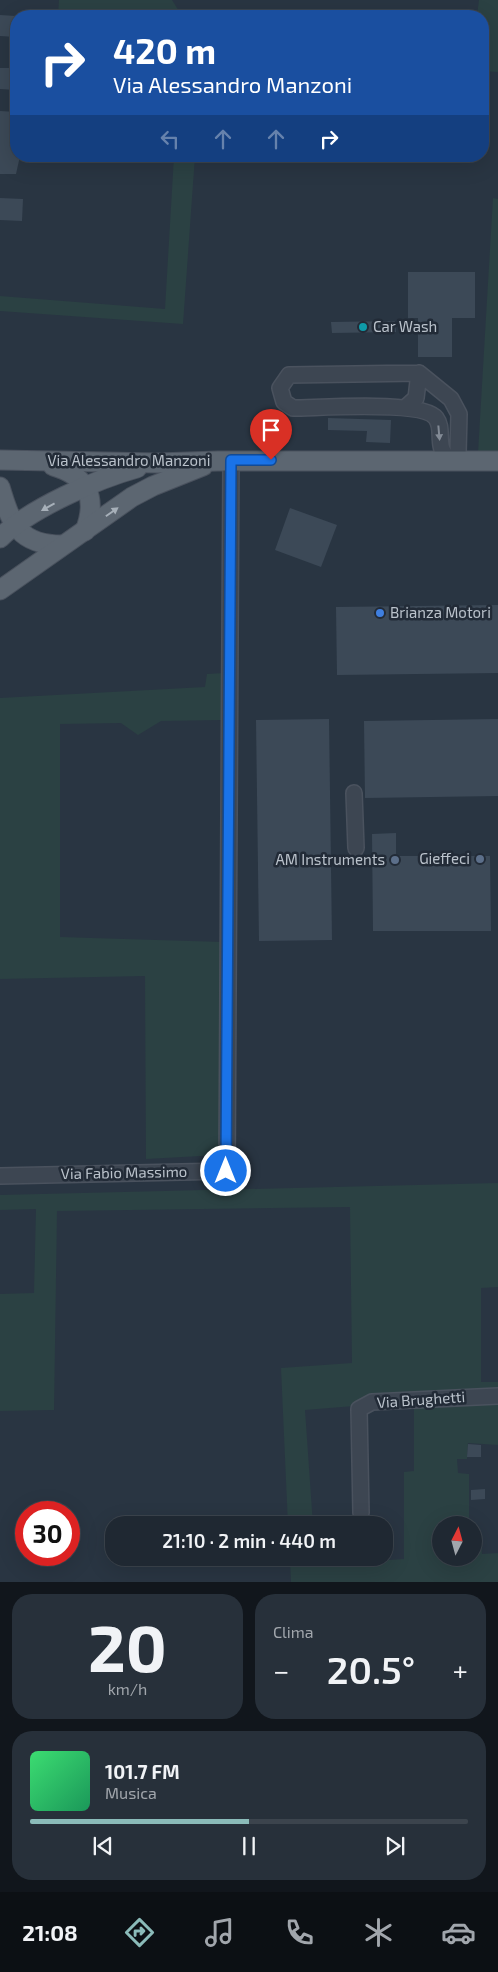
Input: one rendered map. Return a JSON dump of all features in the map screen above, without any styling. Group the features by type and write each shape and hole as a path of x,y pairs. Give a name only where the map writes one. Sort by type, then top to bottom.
{"main road":[{"name":"Via Alessandro Manzoni","path":"0,460 158,463 224,460 498,461"},
{"path":"0,590 132,497 153,486 224,460"},
{"path":"41,462 66,470 77,476 85,487 91,505 90,518 85,531"},
{"path":"7,532 85,487 128,470 158,463"},
{"path":"0,488 7,532"},
{"path":"7,532 23,535 36,543 62,546"}],"street":[{"path":"406,407 416,398 419,374"},
{"path":"419,374 451,399 459,414 458,453 449,461 441,453 438,420 430,412 406,407 293,408 284,402 280,388 289,375 419,374"},
{"name":"Via Fabio Massimo","path":"0,1176 226,1171 224,460"},
{"path":"354,793 356,848"},
{"name":"Via Brughetti","path":"361,1513 358,1409 372,1402 498,1396"}],"green space":[{"path":"59,0 172,0 178,10 58,10"},
{"path":"479,0 498,0 498,72 489,71 489,10 478,10"},
{"path":"174,162 195,162 183,324 0,311 0,296 165,309"},
{"path":"493,198 498,199 498,454 478,453"},
{"path":"225,673 222,720 161,721 138,735 121,723 60,724 60,937 222,942 219,1155 146,1159 145,976 0,979 0,698 205,687 207,674"},
{"path":"498,1183 498,1287 481,1288 481,1382 498,1382 498,1390 305,1410 312,1516 288,1516 281,1368 352,1363 350,1207 57,1211 54,1410 0,1411 0,1294 34,1293 36,1209 0,1210 0,1195"},
{"path":"498,1401 498,1445 468,1443 467,1459 457,1459 458,1473 469,1474 469,1516 432,1516 432,1566 482,1566 482,1554 498,1553 498,1582 291,1582 290,1566 393,1566 393,1560 404,1559 404,1472 414,1471 414,1405"}],"building":[{"path":"0,15 10,16 10,37 0,36"},
{"path":"0,68 10,68 10,90 0,89"},
{"path":"0,111 10,112 10,162 19,162 16,174 0,174"},
{"path":"0,198 23,199 22,221 0,220"},
{"path":"408,272 475,272 475,318 452,318 452,357 418,357 418,318 408,318"},
{"name":"Car Wash","path":"395,321 396,332 332,333 331,322"},
{"path":"328,418 391,420 390,443 366,442 367,431 328,430"},
{"path":"290,508 337,525 321,567 275,550"},
{"path":"498,605 498,673 337,675 336,607"},
{"path":"329,719 332,940 259,941 256,720"},
{"path":"498,719 498,796 365,798 364,721"},
{"path":"396,833 396,856 490,856 491,931 373,931 372,834"},
{"path":"468,1444 481,1445 481,1457 467,1457"},
{"path":"485,1489 485,1499 471,1500 471,1490"}],"place":[{"name":"Car Wash","path":"363,327"},
{"name":"Brianza Motori","path":"380,613"},
{"name":"Gieffeci","path":"480,859"},
{"name":"AM Instruments","path":"395,860"}],"route":[{"path":"226,1171 231,460 271,460"}]}
